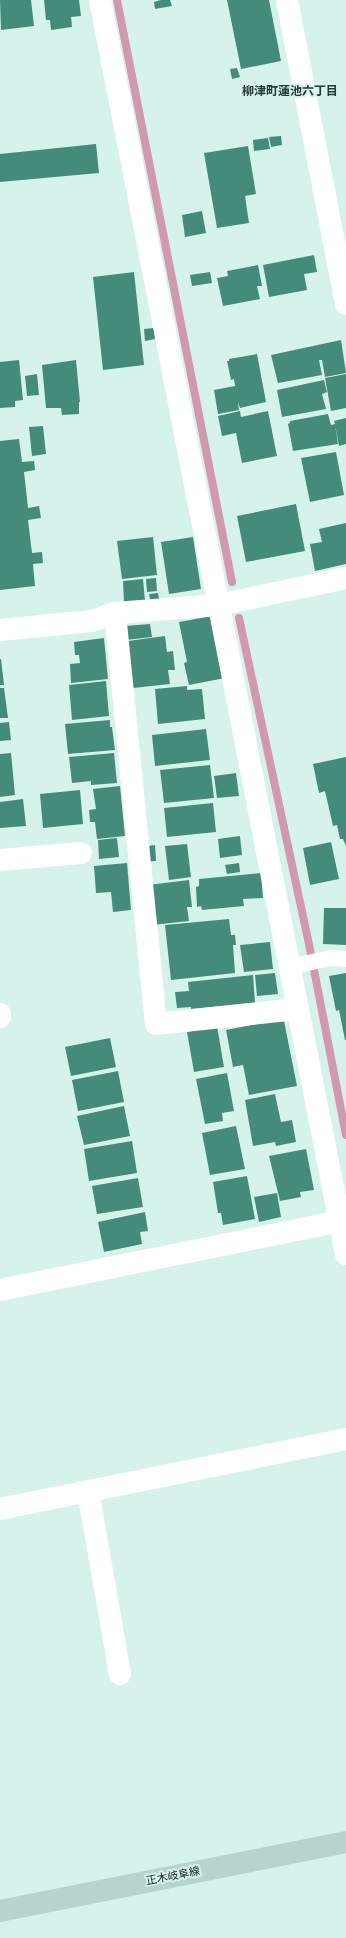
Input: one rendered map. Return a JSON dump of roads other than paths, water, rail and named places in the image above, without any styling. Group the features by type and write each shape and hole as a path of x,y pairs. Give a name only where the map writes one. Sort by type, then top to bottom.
{"main road":[{"name":"正木岐阜線","path":"0,1911 346,1842"}],"street":[{"path":"100,0 297,1010 343,1221 346,1254"},
{"path":"287,0 346,304"},
{"path":"0,630 92,621 115,613 219,605 346,578"},
{"path":"115,613 156,1024 297,1010"},
{"path":"0,860 81,854"},
{"path":"0,1290 343,1221"},
{"path":"0,1508 346,1439"},
{"path":"88,1491 120,1674"}],"lane":[{"path":"289,967 330,958 346,959"}],"waterway":[{"path":"117,0 232,582"},
{"path":"239,618 309,944 346,1135"}],"district":[{"name":"柳津町蓮池六丁目","path":"290,91"}]}
